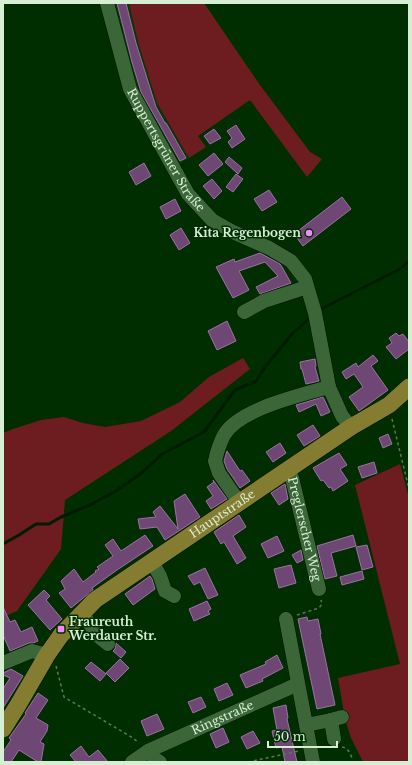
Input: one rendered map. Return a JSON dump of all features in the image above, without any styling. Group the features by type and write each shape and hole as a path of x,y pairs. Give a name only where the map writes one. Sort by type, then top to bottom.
{"main road":[{"name":"Hauptstraße","path":"3,729 46,654 61,634 95,600 351,427 389,405 409,387"}],"street":[{"name":"Ruppertsgrüner Straße","path":"107,3 130,88 188,194 212,220 291,261 305,279 315,313 329,387 342,416 351,427"},
{"path":"244,312 264,301 308,287"},
{"path":"239,502 219,473 215,461 224,434 234,424 246,416 287,398 329,387"},
{"name":"Preglerscher Weg","path":"287,470 292,478 308,538 319,589"},
{"path":"152,562 160,576 165,590 174,596"},
{"path":"82,613 98,636 108,644"},
{"path":"286,619 313,762"},
{"path":"3,663 32,650 46,654"},
{"name":"Ringstraße","path":"132,762 148,750 298,684"},
{"path":"306,725 337,719 334,739"},
{"path":"148,750 154,758 160,762"}],"path":[{"path":"389,405 409,489"},
{"path":"286,619 319,608 322,604 319,589"},
{"path":"46,654 55,660 64,697 133,738 148,750"}],"shaded area":[{"path":"113,3 129,3 138,42 157,103 189,158 177,166 137,89"},
{"path":"129,3 204,3 260,85 310,152 322,159 307,177 250,100 198,136 206,147 189,158 157,103 138,42"},
{"path":"243,358 250,369 171,431 65,500 61,549 17,611 3,617 3,433 41,420 64,417 83,423 105,427 141,421 180,402 209,377"},
{"path":"400,464 409,498 409,762 363,762 351,738 345,719 338,678 400,664 355,485"}],"building":[{"path":"117,3 126,3 136,43 156,107 186,158 180,161 141,92"},
{"path":"236,125 245,139 232,148 228,142 232,138 227,131"},
{"path":"214,129 221,138 210,144 204,136"},
{"path":"214,153 223,164 208,176 199,165"},
{"path":"229,157 242,168 238,174 225,162"},
{"path":"144,163 151,176 136,185 129,172"},
{"path":"236,174 243,179 233,192 226,187"},
{"path":"212,179 222,191 214,199 203,186"},
{"path":"269,190 277,202 262,211 254,199"},
{"path":"342,197 351,209 303,246 294,234"},
{"path":"175,199 181,211 166,219 160,207"},
{"path":"181,228 190,243 179,250 170,235"},
{"path":"260,253 280,264 291,283 260,294 256,287 278,276 265,262 239,271 249,290 233,298 216,267 234,259 235,262"},
{"path":"227,321 236,341 217,350 208,331"},
{"path":"396,333 399,336 403,334 409,342 409,349 396,359 386,347 392,343 389,338"},
{"path":"373,355 378,361 371,366 388,390 359,411 349,397 363,387 354,374 346,379 342,372 356,363 358,367"},
{"path":"315,359 315,367 319,381 306,384 300,362"},
{"path":"323,397 330,412 321,416 316,404 299,412 296,405"},
{"path":"313,425 320,436 304,446 297,435"},
{"path":"388,434 392,444 383,448 379,438"},
{"path":"280,443 286,453 273,462 266,452"},
{"path":"227,451 240,471 242,470 250,481 240,488 227,469 224,461"},
{"path":"339,453 347,465 340,469 348,481 333,491 331,487 329,488 323,480 321,481 313,468"},
{"path":"374,462 377,473 362,478 358,467"},
{"path":"213,480 227,499 211,509 206,501 213,496 207,487 214,482"},
{"path":"285,484 288,499 279,505 271,493"},
{"path":"185,494 200,517 165,540 157,527 140,529 138,519 156,517 153,512 160,506 178,529 174,501"},
{"path":"239,515 246,527 233,536 246,558 237,564 224,542 221,544 214,532"},
{"path":"145,535 153,546 92,588 93,590 71,608 59,593 65,589 61,581 74,569 83,582 96,572 95,571 99,569 97,567 113,556 105,545 113,539 121,551"},
{"path":"353,535 356,546 331,553 337,576 325,579 317,546"},
{"path":"277,536 284,551 268,558 261,544"},
{"path":"367,545 373,567 362,570 356,547"},
{"path":"301,550 303,560 297,563 292,555"},
{"path":"291,565 296,583 279,588 274,569"},
{"path":"205,568 218,595 208,599 200,582 194,585 188,576"},
{"path":"362,571 364,579 342,585 340,577"},
{"path":"150,576 155,589 133,605 125,594"},
{"path":"44,590 50,596 46,600 62,619 50,630 28,605"},
{"path":"207,601 211,609 208,611 210,614 194,621 189,609"},
{"path":"3,607 10,622 15,620 21,632 32,627 38,641 10,651 3,635"},
{"path":"307,617 308,621 318,619 335,705 317,709 298,619"},
{"path":"116,643 126,652 121,658 113,651"},
{"path":"277,655 283,668 262,679 263,681 246,688 240,675 266,664 265,662"},
{"path":"120,659 129,668 115,682 106,673"},
{"path":"91,662 106,674 100,681 85,668"},
{"path":"11,669 23,676 3,708 3,689 10,678 3,675 3,673"},
{"path":"227,683 233,695 219,701 214,689"},
{"path":"38,693 48,700 36,718 48,725 47,731 40,742 44,744 41,762 38,762 19,750 11,762 3,762 3,752 11,740 9,738 26,714 25,713"},
{"path":"201,697 206,707 193,713 188,702"},
{"path":"286,705 287,719 297,762 285,762 282,747 276,748 272,731 277,730 273,708"},
{"path":"157,714 164,729 147,736 141,721"},
{"path":"223,728 229,742 216,748 210,734"},
{"path":"253,731 260,743 247,749 241,737"},
{"path":"81,746 89,757 98,750 108,762 76,762 70,755"}],"waterway":[{"path":"318,311 400,269 409,261"},
{"path":"3,544 36,524 49,524 116,491 143,472 162,454 204,432 235,390 256,381 265,367 292,334 312,316"}],"place":[{"name":"Kita Regenbogen","path":"309,233"},
{"name":"Fraureuth Werdauer Str.","path":"61,629"}]}
